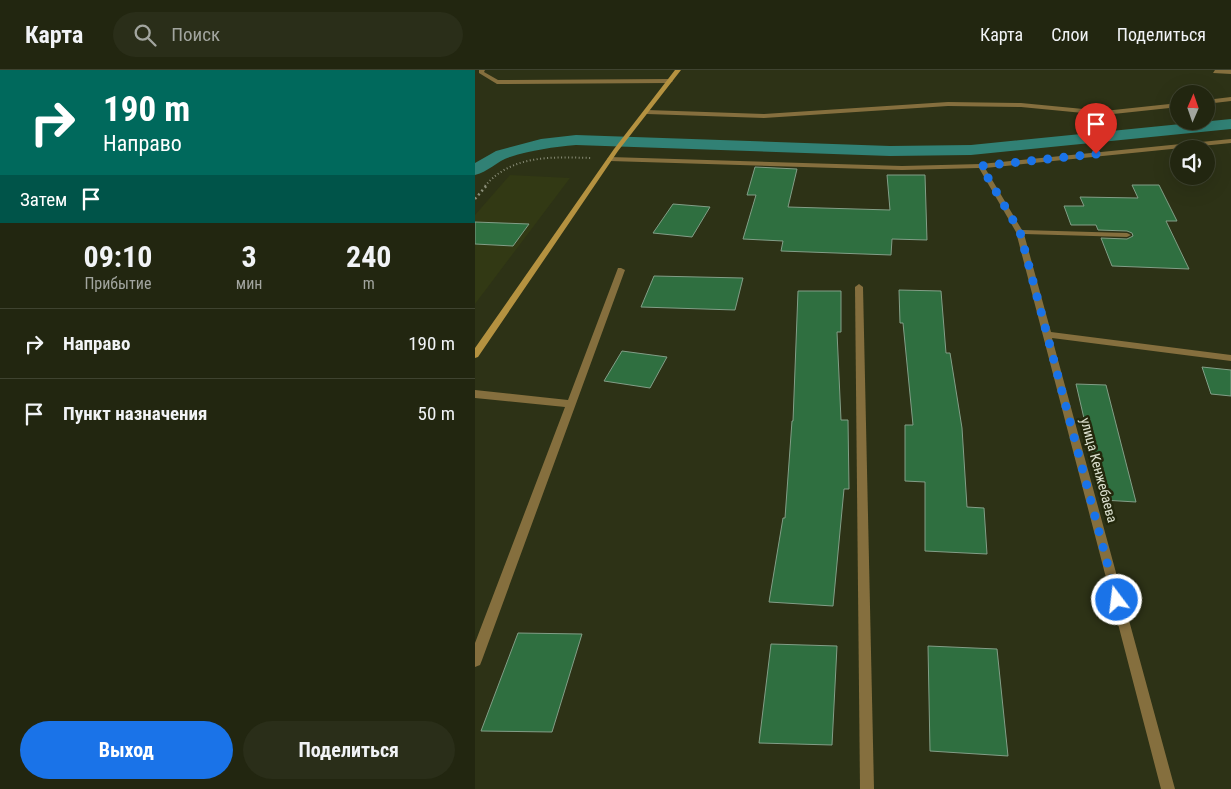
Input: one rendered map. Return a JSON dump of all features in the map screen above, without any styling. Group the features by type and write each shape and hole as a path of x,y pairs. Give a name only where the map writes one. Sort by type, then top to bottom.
{"main road":[{"path":"475,354 616,150 678,70"}],"street":[{"path":"475,77 481,71 497,82 671,81"},
{"path":"1215,72 1231,72"},
{"path":"1215,101 1231,99"},
{"path":"647,112 764,116 949,104 1021,104 1104,112 1170,106"},
{"path":"610,159 902,168 981,166 1231,141"},
{"name":"улица Кенжебаева","path":"981,166 1020,232 1168,789"},
{"path":"1020,232 1127,234"},
{"path":"475,660 621,270"},
{"path":"859,287 867,789"},
{"path":"1047,334 1231,358"},
{"path":"475,394 571,404"}],"path":[{"path":"475,199 498,174 513,166 560,157 610,159"}],"shaded area":[{"path":"510,175 570,178 475,304 475,215"}],"building":[{"path":"755,167 797,169 788,207 890,210 887,175 925,175 927,240 892,239 891,255 781,251 783,241 743,239 756,195 747,195"},
{"path":"1132,185 1159,185 1177,221 1166,221 1189,269 1112,266 1101,238 1127,239 1133,236 1132,233 1127,231 1098,230 1096,225 1071,225 1064,206 1084,206 1080,197 1138,198"},
{"path":"673,204 710,207 692,237 653,233"},
{"path":"475,222 529,224 513,246 475,244"},
{"path":"654,276 743,278 735,310 641,307"},
{"path":"899,290 941,291 946,353 950,353 962,428 967,507 984,508 987,554 925,551 925,482 905,481 905,425 913,425 903,323 900,323"},
{"path":"798,291 841,291 841,332 837,332 841,420 848,420 849,489 844,489 833,606 769,602 783,518 785,518 793,421"},
{"path":"622,351 667,357 650,388 604,381"},
{"path":"1202,367 1231,370 1231,396 1211,394"},
{"path":"1076,384 1106,385 1136,502 1103,500"},
{"path":"518,633 582,634 552,732 481,731"},
{"path":"771,644 837,646 832,745 759,743"},
{"path":"928,646 997,649 1008,756 930,751"}],"waterway":[{"path":"475,170 502,154 541,144 576,140 890,151 971,150 1231,124"}],"route":[{"path":"1096,154 981,166 1020,232 1117,600"}]}
